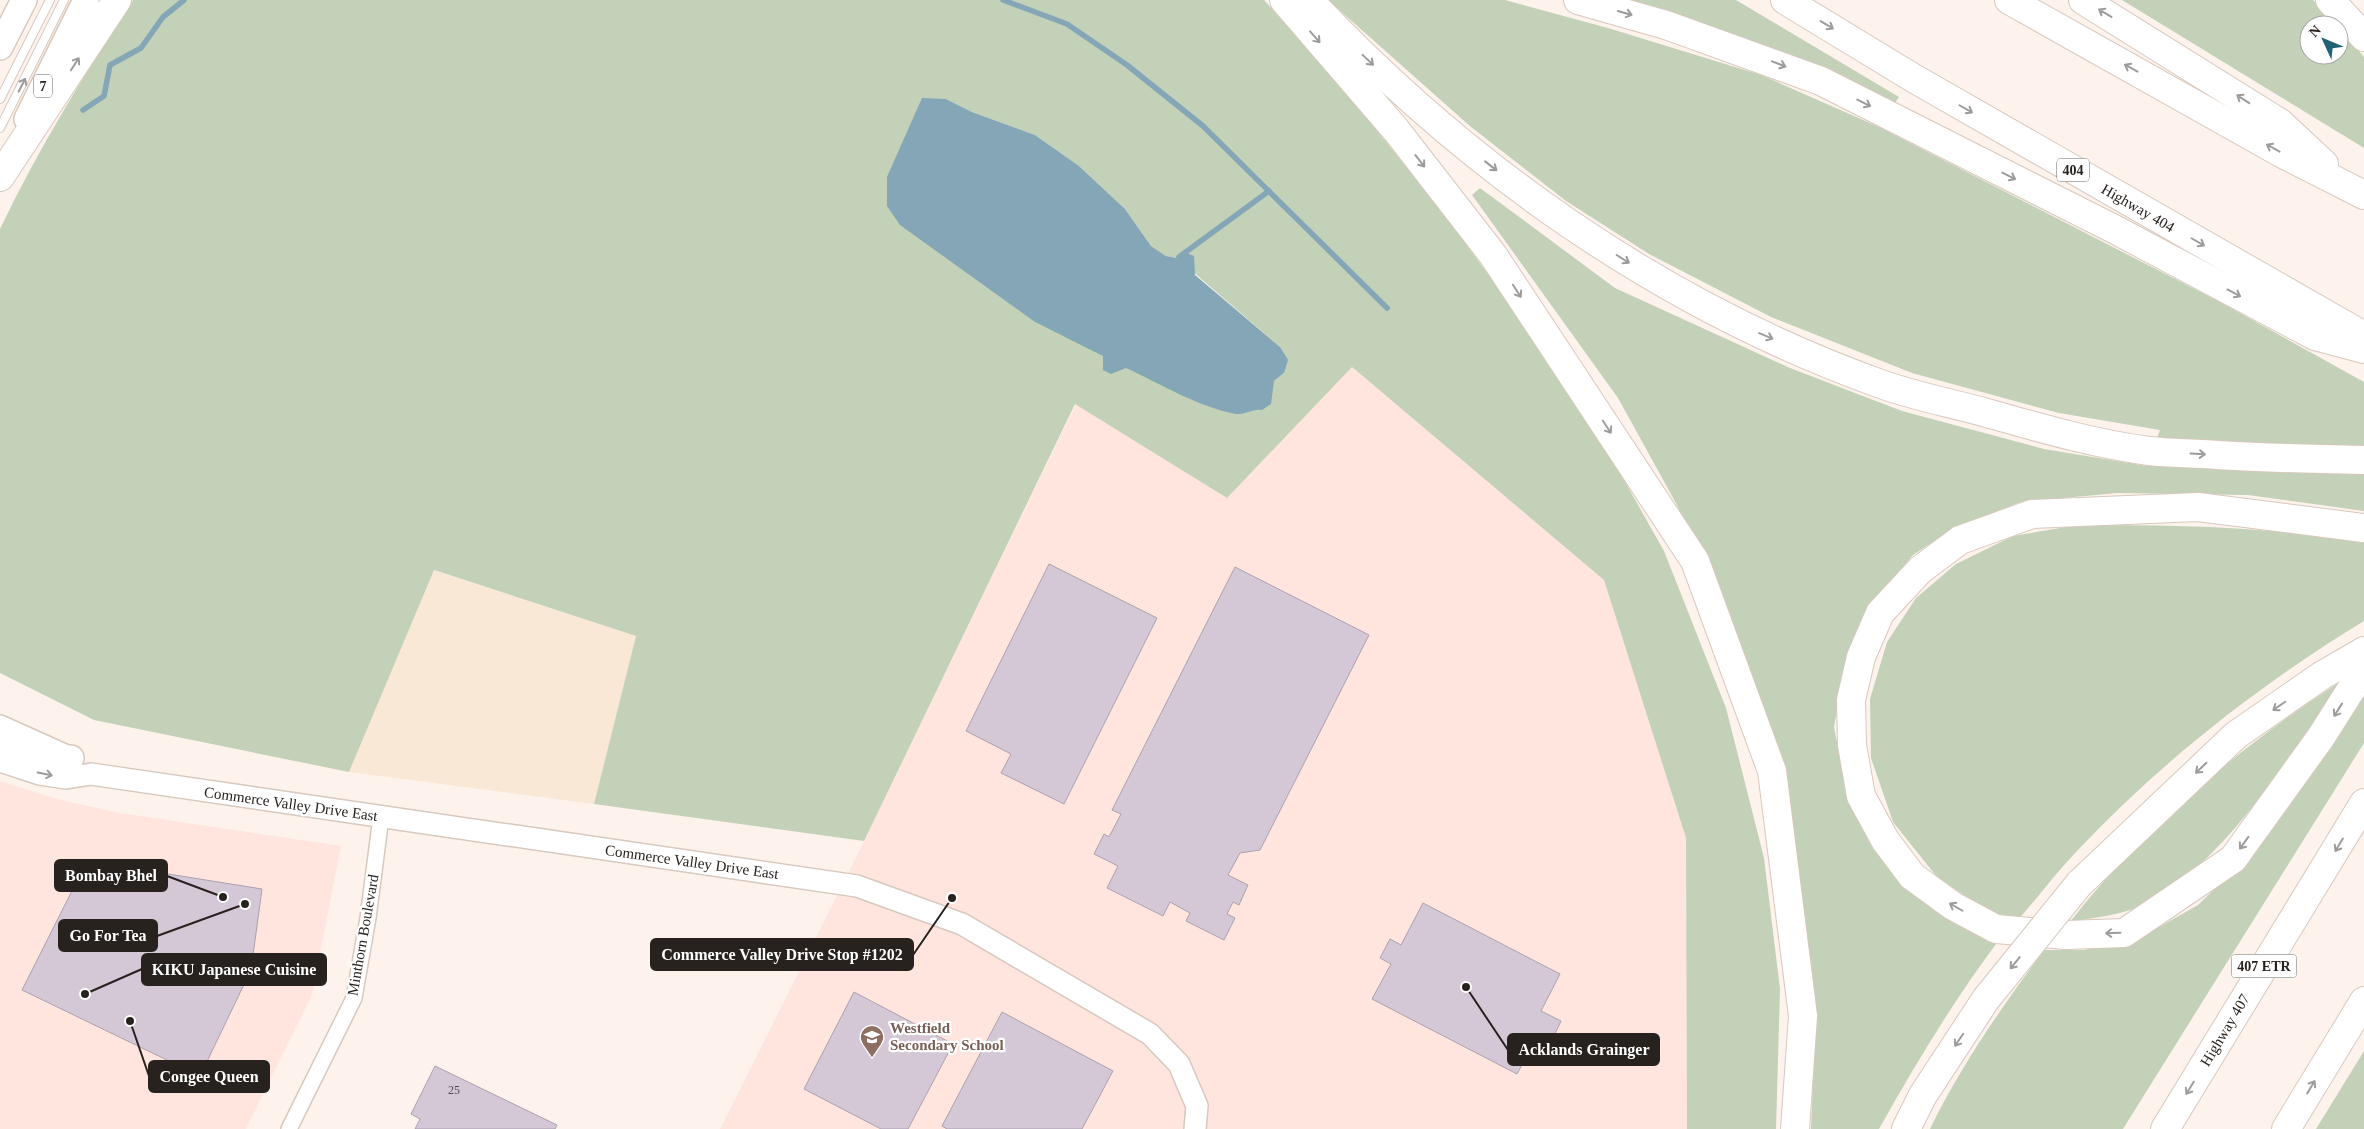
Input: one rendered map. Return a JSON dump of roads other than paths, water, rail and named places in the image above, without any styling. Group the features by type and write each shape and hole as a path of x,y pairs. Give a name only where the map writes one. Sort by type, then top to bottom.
{"highway":[{"path":"0,177 117,0"},
{"path":"1284,0 1396,130 1493,254 1694,561 1772,771 1803,1016 1795,1129"},
{"path":"1309,0 1346,39 1434,121 1552,213 1644,272 1742,325 1879,384 2059,433 2149,451 2258,458 2364,460"},
{"path":"1578,0 1666,25 1821,80 2114,229 2315,336 2364,348"},
{"name":"Highway 404","path":"1785,0 1915,79 2364,336"},
{"path":"2009,0 2283,154 2356,190"},
{"path":"2084,0 2280,123 2356,190"},
{"path":"2330,0 2364,37"},
{"path":"2364,528 2198,507 2032,514 1960,540 1920,570 1880,613 1861,657 1851,700 1852,745 1861,796 1884,840 1912,876 1953,906 1996,929 2066,935 2124,933 2233,859 2321,737 2364,669"},
{"path":"1906,1129 1923,1094 1986,999 2079,884 2236,735 2321,676 2364,652"},
{"name":"Highway 407","path":"2165,1129 2364,803"},
{"path":"2286,1129 2364,1001"}],"main road":[{"path":"0,47 24,0"},
{"name":"7","path":"0,173 86,0"},
{"path":"0,745 50,761 71,758"}],"street":[{"path":"0,726 71,758 91,774"},
{"name":"Commerce Valley Drive East","path":"0,761 40,774 66,778 91,774 858,886 962,924 1150,1034 1179,1064 1197,1106 1195,1129"},
{"name":"Minthorn Boulevard","path":"289,1129 354,998 368,918 381,817"}],"lane":[{"path":"0,99 50,0"},
{"path":"0,128 64,0"}],"water":[{"path":"922,98 946,99 972,112 1035,135 1079,166 1125,209 1151,246 1166,256 1177,258 1184,252 1194,256 1195,275 1280,347 1288,360 1284,373 1274,381 1271,404 1262,410 1236,414 1194,401 1126,368 1111,374 1103,370 1103,356 1035,322 900,225 887,206 887,177"}],"waterway":[{"path":"83,110 104,96 110,65 141,48 163,17 184,0"},
{"path":"1003,0 1067,24 1127,65 1203,126 1387,308"},
{"path":"1179,257 1269,191"}],"place":[{"name":"Bombay Bhel","path":"223,897"},
{"name":"Commerce Valley Drive Stop #1202","path":"952,898"},
{"name":"Go For Tea","path":"245,904"},
{"name":"Acklands Grainger","path":"1466,987"},
{"name":"KIKU Japanese Cuisine","path":"85,994"},
{"name":"Congee Queen","path":"130,1021"},
{"name":"Westfield Secondary School","path":"872,1058"}]}
